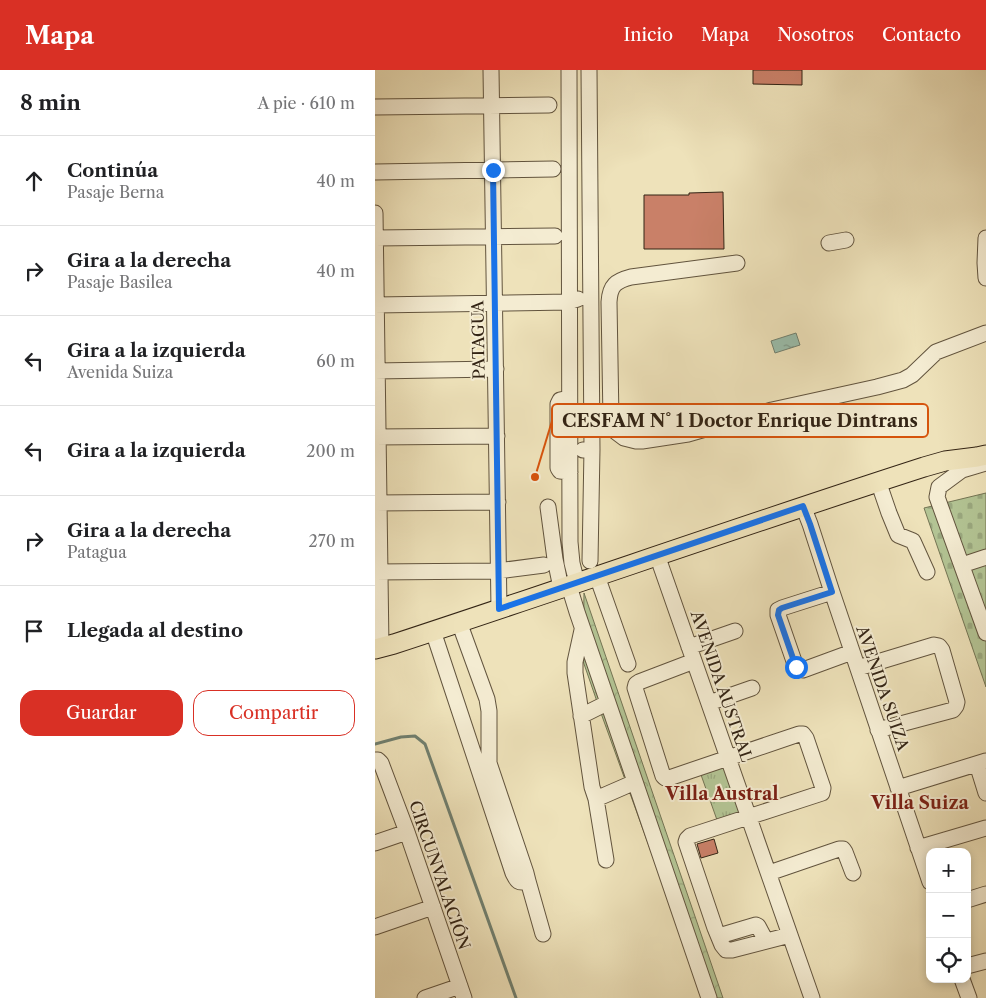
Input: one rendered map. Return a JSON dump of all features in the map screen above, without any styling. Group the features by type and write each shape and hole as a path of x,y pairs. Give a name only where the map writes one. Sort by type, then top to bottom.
{"main road":[{"path":"378,648 569,586 594,568 657,556 924,466 977,458 986,454"},
{"path":"924,466 962,470 986,470"}],"street":[{"name":"PATAGUA","path":"491,70 499,609"},
{"path":"569,70 569,586"},
{"path":"589,70 594,568 628,664"},
{"path":"375,107 549,105"},
{"path":"375,172 553,169"},
{"path":"375,213 378,648"},
{"path":"375,238 555,236"},
{"path":"986,238 986,278"},
{"path":"829,243 846,240"},
{"path":"737,264 631,277 622,279 611,288 609,302 611,420 613,429 620,435 631,440 642,441 688,434 772,410 903,380 912,375 936,352 986,333"},
{"path":"376,305 569,302 591,295"},
{"path":"376,371 496,369"},
{"path":"569,398 559,401 558,468 560,471 570,472"},
{"path":"377,437 497,436"},
{"path":"570,452 592,449"},
{"path":"986,463 962,470 939,487 937,498 986,634"},
{"path":"877,482 898,535 913,541 927,572"},
{"path":"377,503 497,502"},
{"name":"AVENIDA SUIZA","path":"803,506 926,871"},
{"path":"548,507 555,559 569,586 607,703 709,998"},
{"name":"AVENIDA AUSTRAL","path":"657,556 812,998"},
{"path":"962,565 986,557"},
{"path":"378,572 499,571 544,565"},
{"path":"832,592 782,608 779,610 778,615 796,667 799,669 803,670 852,652"},
{"path":"459,622 487,699 489,711 489,763 527,873 543,934"},
{"path":"583,630 575,662 575,674 605,860"},
{"path":"433,631 513,873 517,881 522,883 528,881"},
{"path":"689,646 735,631"},
{"path":"857,668 934,645 939,646 942,650 957,706 953,710 878,730"},
{"path":"694,662 636,684 635,688 665,778 799,734 803,734 806,738 812,755 823,788 822,793 689,836 686,842 717,932 722,945 727,950 790,935"},
{"path":"709,702 753,688"},
{"path":"581,716 607,703"},
{"name":"CIRCUNVALACIÓN","path":"378,761 407,832 462,992"},
{"path":"898,788 981,763 986,793"},
{"path":"596,799 635,782"},
{"path":"918,848 986,828"},
{"path":"375,843 407,832"},
{"path":"769,873 841,849 845,852 853,873"},
{"path":"971,899 986,894"},
{"path":"375,926 433,907"},
{"path":"971,965 986,961"},
{"path":"964,983 969,998"},
{"path":"425,998 462,992"}],"green space":[{"path":"986,493 986,687 924,508"},
{"path":"584,593 723,998 704,998 583,661"},
{"path":"724,765 740,812 717,820 700,772"}],"water":[{"path":"796,333 800,345 775,353 771,341"}],"building":[{"path":"753,70 802,70 802,85 753,84"},
{"path":"723,192 724,249 644,249 644,195 689,195 689,193"},
{"path":"714,839 718,853 701,858 697,844"}],"waterway":[{"path":"375,744 401,737 415,736 425,744 516,998"}],"place":[{"name":"CESFAM N° 1 Doctor Enrique Dintrans","path":"535,477"}],"district":[{"name":"Villa Austral","path":"722,794"},
{"name":"Villa Suiza","path":"920,803"}],"route":[{"path":"493,170 499,609 803,506 832,592 779,610 778,615 796,667"}]}
